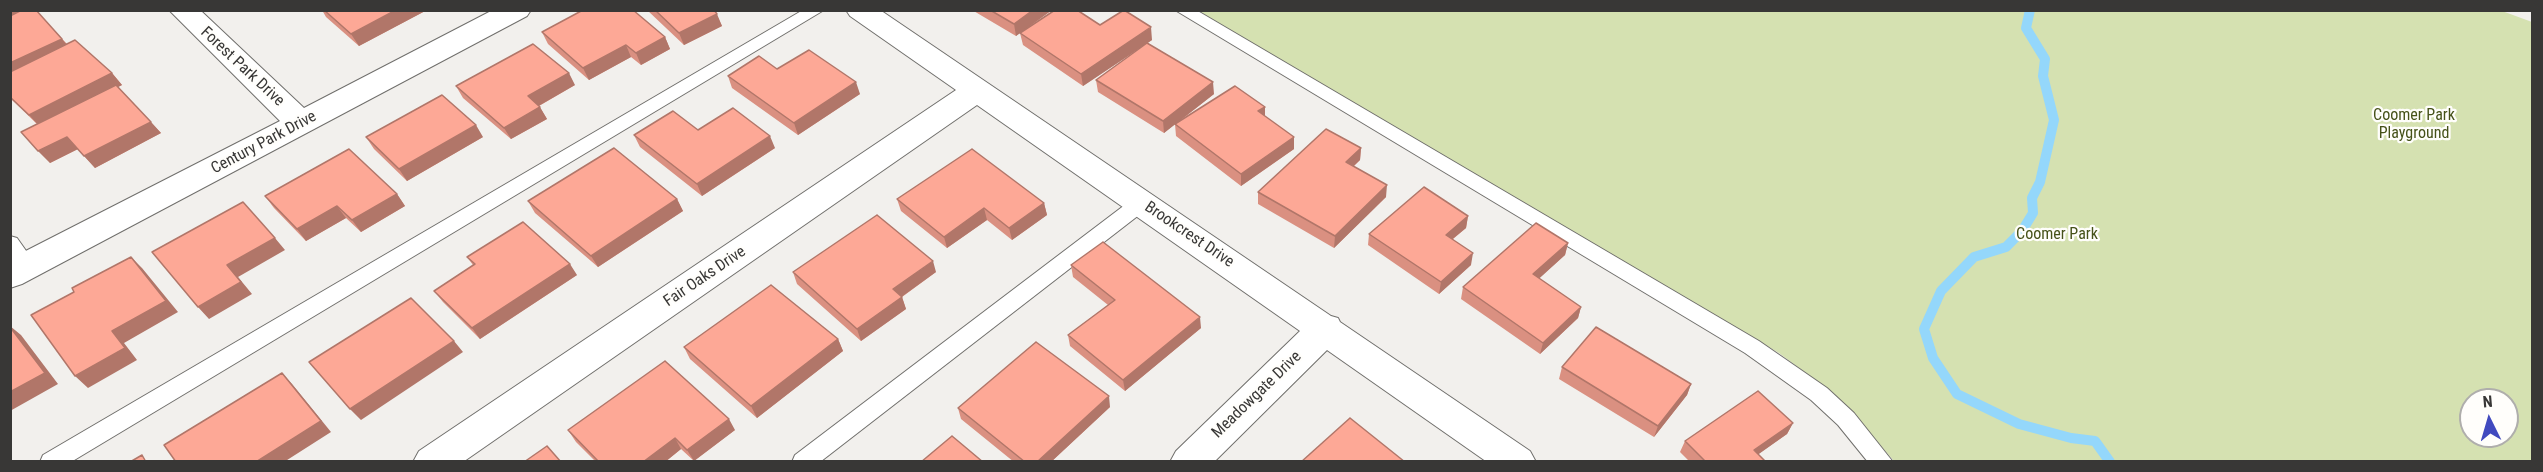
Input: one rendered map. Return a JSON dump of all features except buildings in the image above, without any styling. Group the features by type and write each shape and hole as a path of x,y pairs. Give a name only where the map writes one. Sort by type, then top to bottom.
{"street":[{"name":"Forest Park Drive","path":"183,10 302,123"},
{"name":"Century Park Drive","path":"16,262 302,123 517,10"},
{"name":"Brookcrest Drive","path":"860,10 976,92 1326,328 1517,462"},
{"name":"Fair Oaks Drive","path":"432,462 976,92"},
{"name":"Meadowgate Drive","path":"1189,462 1326,328"}],"lane":[{"path":"51,462 816,10"},
{"path":"1183,10 1752,347 1819,394 1846,419 1882,462"},
{"path":"803,462 1141,203"}],"green space":[{"name":"Coomer Park","path":"1198,11 2502,11 2532,22 2532,461 1894,461 1861,423 1815,380 1779,353"}],"waterway":[{"path":"2030,10 2026,28 2045,59 2043,76 2054,120 2040,182 2032,198 2033,213 2022,231 2006,247 1974,257 1941,291 1924,329 1933,358 1957,394 2019,424 2071,438 2095,441 2110,462"}],"park label":[{"name":"Coomer Park Playground","path":"2414,125"}]}
